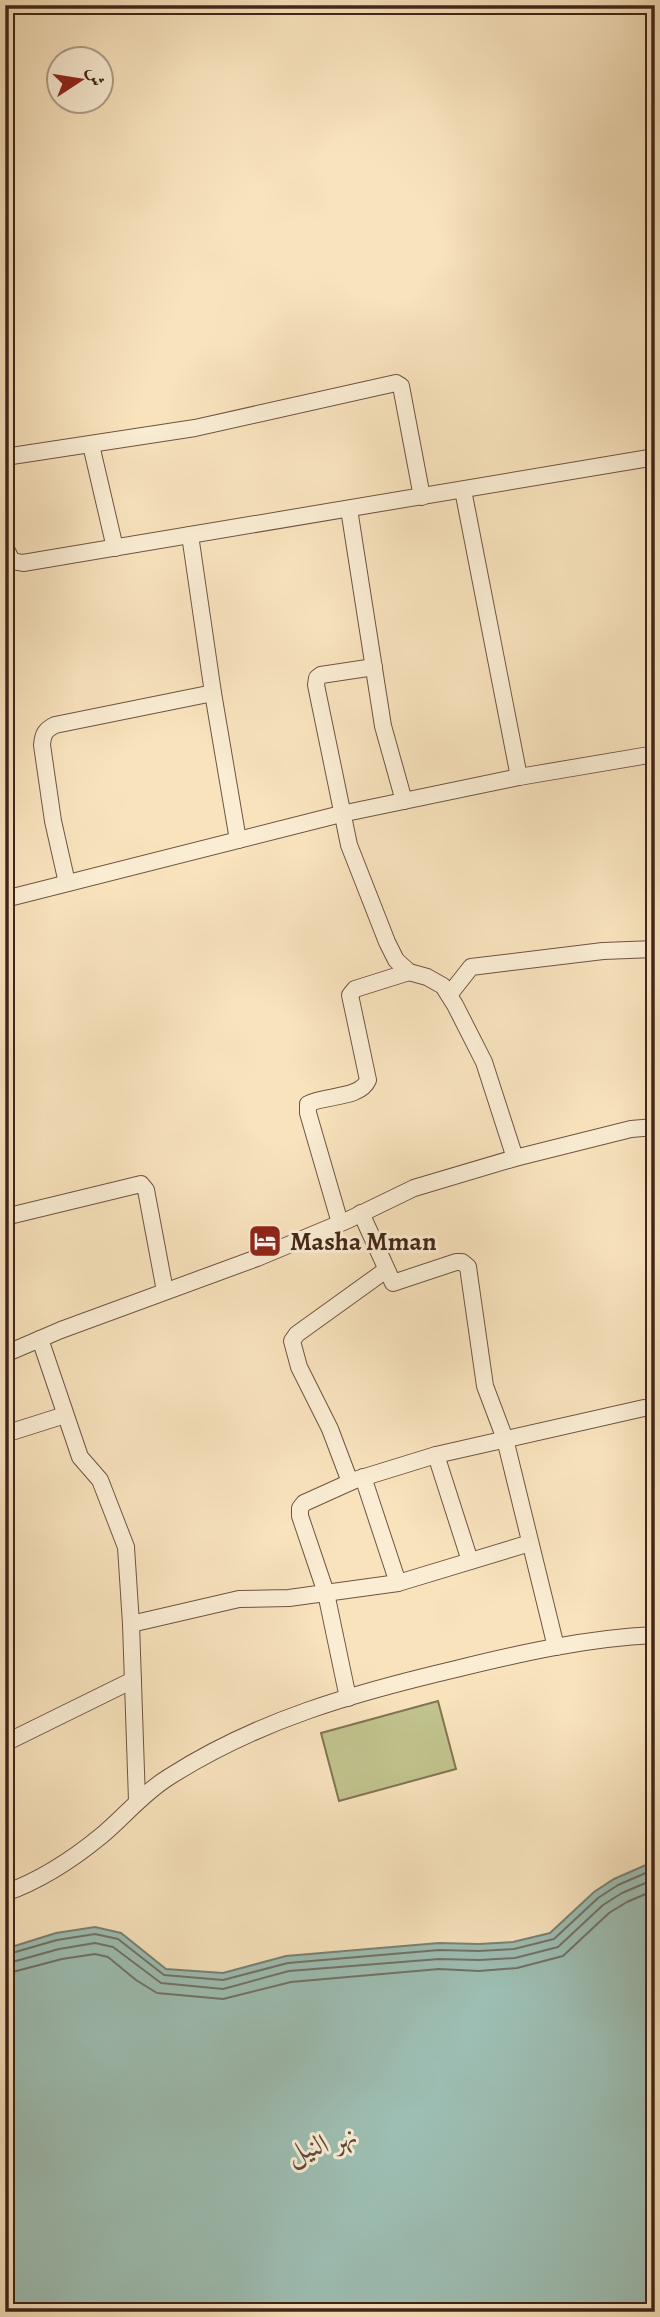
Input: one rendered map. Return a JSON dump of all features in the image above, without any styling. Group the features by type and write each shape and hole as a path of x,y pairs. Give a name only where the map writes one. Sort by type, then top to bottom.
{"street":[{"path":"5,457 207,425 397,383 401,386 422,497"},
{"path":"91,445 115,548"},
{"path":"5,547 8,556 16,563 655,457"},
{"path":"463,490 519,777"},
{"path":"349,509 383,726 404,801"},
{"path":"190,536 238,841"},
{"path":"374,667 321,675 317,678 349,845 396,960 409,972 427,977 443,986 449,995 484,1062 514,1158"},
{"path":"67,883 53,821 42,745 43,734 55,725 213,693"},
{"path":"5,899 341,814 519,777 655,754"},
{"path":"449,995 471,967 603,951 655,949"},
{"path":"340,1223 308,1113 308,1104 357,1091 365,1086 368,1080 350,995 355,989 409,972"},
{"path":"5,1354 257,1258 414,1188 514,1158 631,1129 655,1127"},
{"path":"5,1217 141,1184 146,1189 165,1291"},
{"path":"361,1213 393,1283 456,1262 468,1267 483,1378 505,1439 556,1647"},
{"path":"386,1269 297,1334 292,1341 299,1367 356,1480 398,1583"},
{"path":"40,1339 80,1457 100,1480 126,1547 137,1801"},
{"path":"348,1698 326,1593 300,1516 300,1508 304,1503 356,1480 436,1455 644,1408"},
{"path":"5,1434 65,1415"},
{"path":"436,1455 470,1561"},
{"path":"131,1624 239,1599 276,1599 398,1583 530,1543"},
{"path":"5,1893 65,1861 101,1836 137,1801 167,1778 228,1741 288,1716 419,1677 510,1656 614,1637 655,1635"},
{"path":"5,1743 133,1680"}],"green space":[{"path":"438,1701 456,1769 339,1801 321,1733"}],"water":[{"name":"نهر النيل","path":"655,1861 655,2312 5,2312 5,1949 56,1933 95,1927 121,1933 166,1969 223,1973 286,1956 439,1943 513,1942 550,1933 594,1892 614,1879"}],"place":[{"name":"Masha Mman","path":"265,1241"}]}
